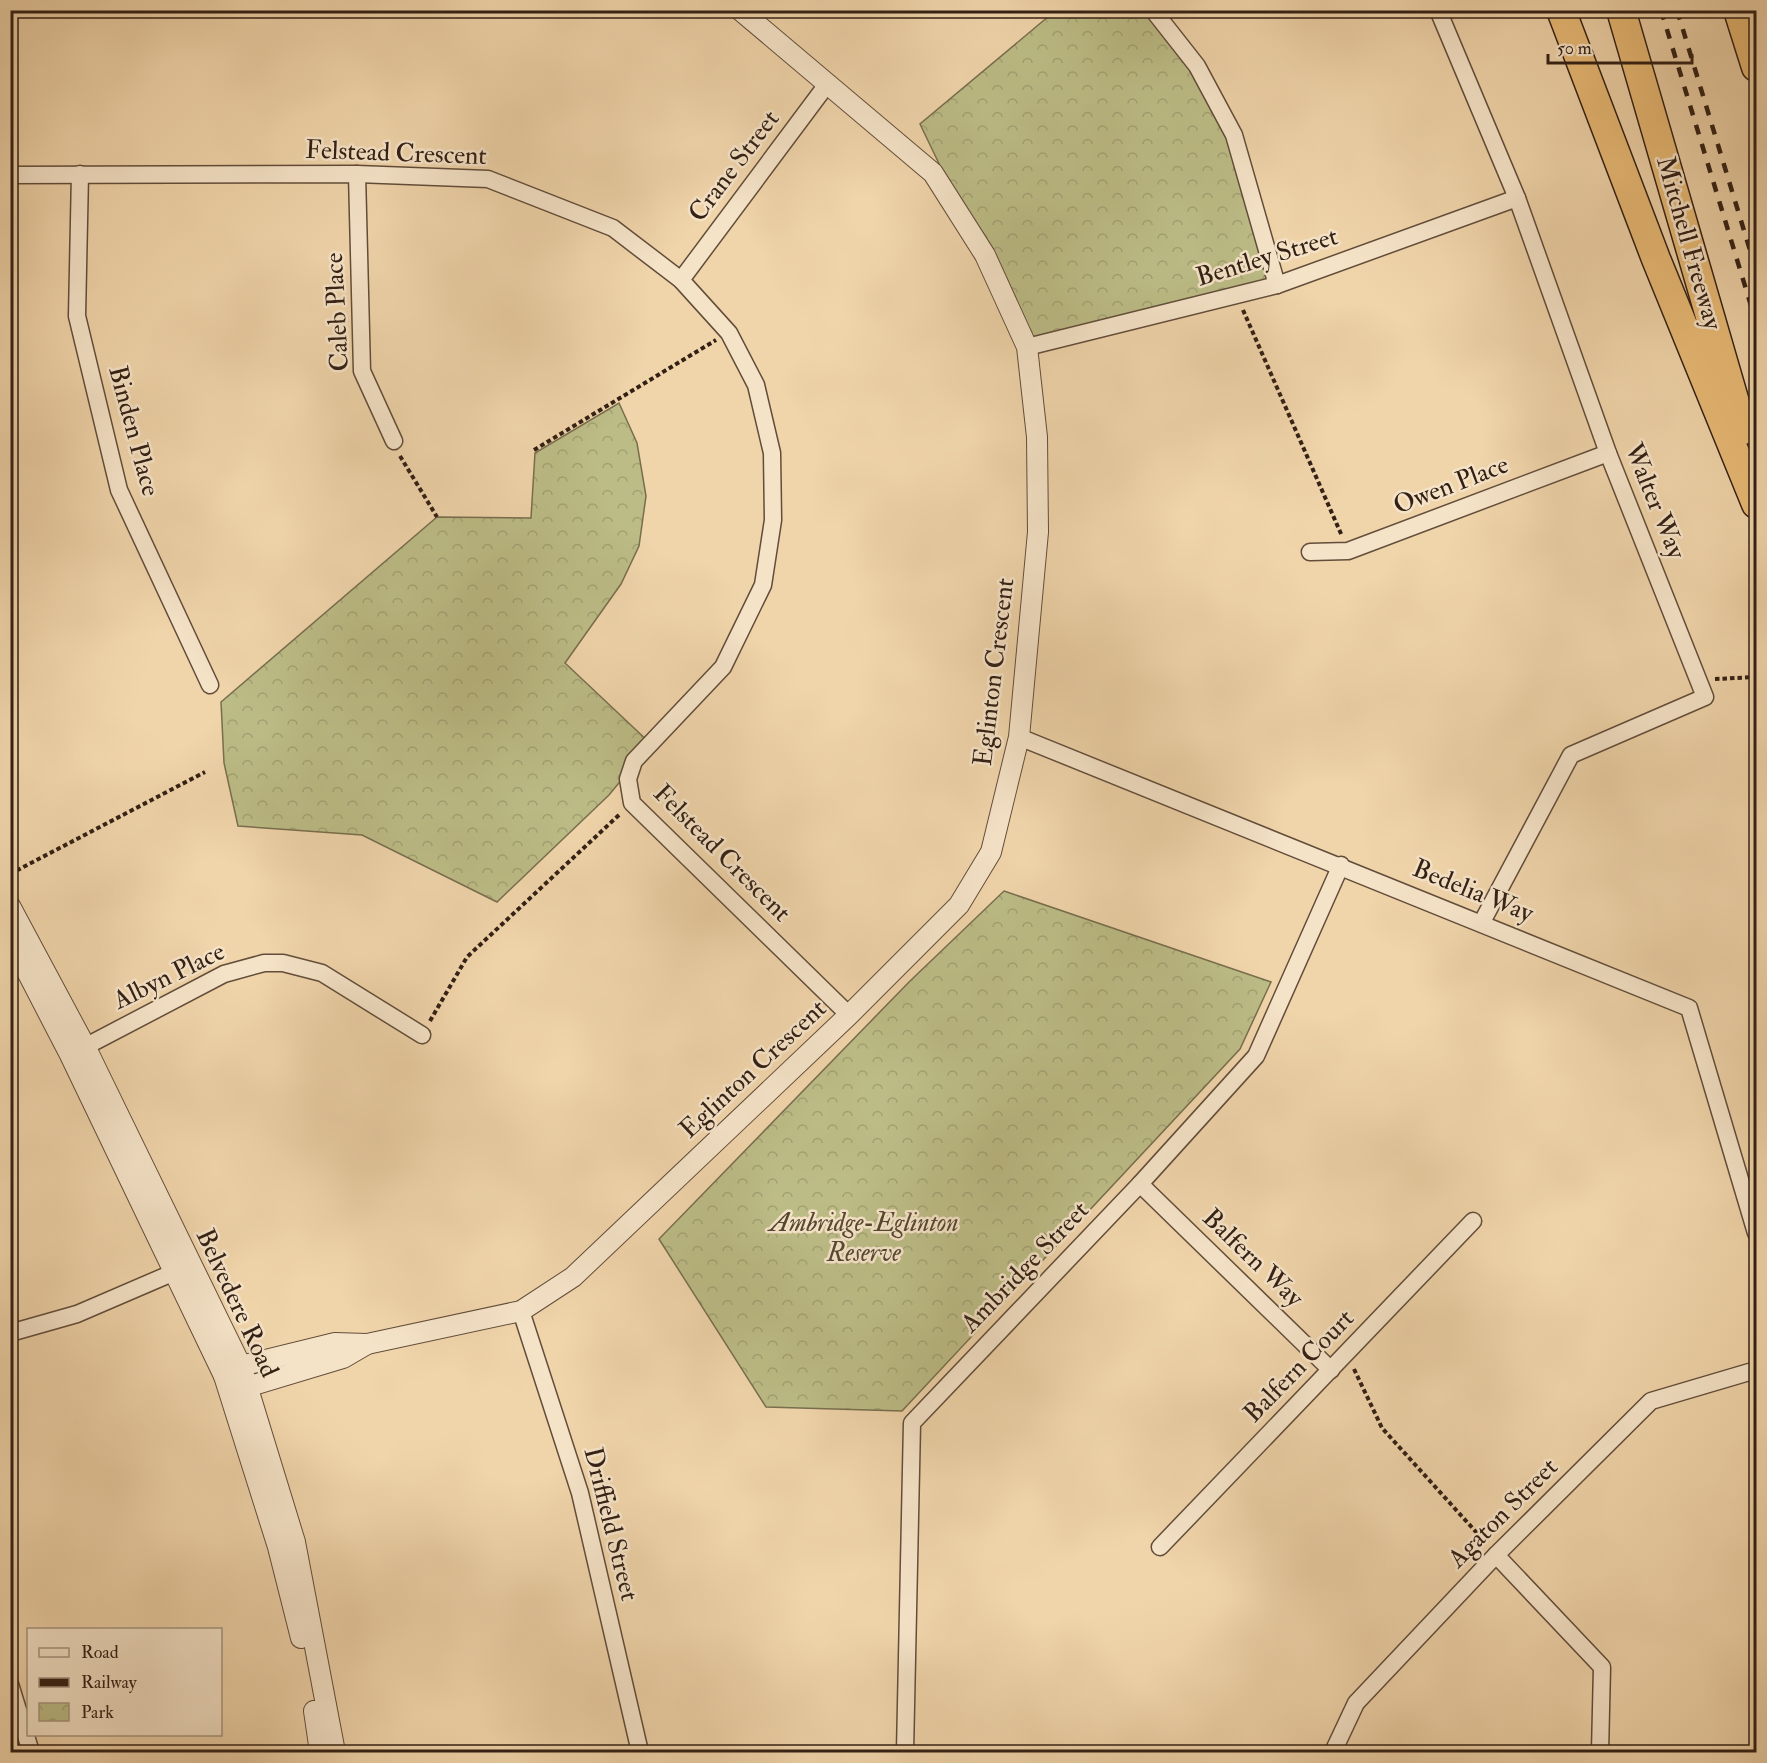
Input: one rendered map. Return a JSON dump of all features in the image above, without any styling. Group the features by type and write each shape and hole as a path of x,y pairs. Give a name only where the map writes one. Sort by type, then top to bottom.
{"highway":[{"path":"1561,10 1656,259 1756,504"},
{"name":"Mitchell Freeway","path":"1621,10 1756,475"},
{"path":"1738,10 1756,67"}],"street":[{"name":"Eglinton Crescent","path":"235,1381 335,1343 367,1344 521,1311 573,1277 849,1015 959,905 991,852 1019,737 1038,532 1037,437 1027,347 985,255 933,173 740,10"},
{"path":"1153,10 1197,66 1234,135 1277,285"},
{"name":"Walter Way","path":"1438,10 1517,198 1608,453 1705,697 1571,754 1482,922"},
{"name":"Crane Street","path":"681,280 828,83"},
{"name":"Binden Place","path":"80,174 77,316 119,490 210,685"},
{"name":"Felstead Crescent","path":"10,175 357,174 488,178 613,228 681,280 729,333 756,385 772,453 773,520 763,585 723,667 634,761 628,779 632,803 849,1015"},
{"name":"Caleb Place","path":"357,174 362,371 394,441"},
{"name":"Bentley Street","path":"1027,347 1277,285 1517,198"},
{"name":"Owen Place","path":"1310,552 1348,551 1608,453"},
{"name":"Bedelia Way","path":"1019,737 1482,922 1689,1008 1756,1233"},
{"name":"Ambridge Street","path":"905,1752 912,1423 1140,1184 1256,1056 1341,866"},
{"name":"Belvedere Road","path":"10,906 235,1381 296,1542 335,1752"},
{"name":"Belvedere Road","path":"10,939 78,1051"},
{"name":"Albyn Place","path":"78,1051 224,974 264,963 283,963 322,973 422,1035"},
{"name":"Balfern Way","path":"1140,1184 1331,1370"},
{"name":"Balfern Court","path":"1160,1547 1473,1221"},
{"path":"10,1333 77,1314 182,1269"},
{"name":"Driffield Street","path":"521,1311 580,1493 640,1752"},
{"name":"Agaton Street","path":"1333,1752 1356,1703 1496,1555 1651,1401 1756,1370"},
{"name":"Belvedere Road","path":"235,1381 306,1658 320,1752"},
{"path":"1496,1555 1602,1667 1600,1752"},
{"path":"10,1684 31,1752"}],"path":[{"path":"1237,296 1348,551"},
{"path":"534,450 729,333"},
{"path":"394,441 403,465 437,517"},
{"path":"1727,678 1756,677"},
{"path":"10,874 205,772"},
{"path":"422,1035 467,957 632,803"},
{"path":"1347,1353 1382,1428 1496,1555"}],"green space":[{"path":"1055,11 1153,11 1237,145 1277,285 1027,347 920,124"},
{"path":"619,403 637,443 646,496 639,546 621,584 565,663 651,744 609,795 497,902 362,835 238,826 224,763 221,702 437,517 531,518 535,453"},
{"name":"Ambridge-Eglinton Reserve","path":"1004,891 1271,982 1240,1049 902,1411 766,1407 659,1239 909,982"}],"railway":[{"path":"1661,10 1756,322"},
{"path":"1677,10 1756,270"}]}
